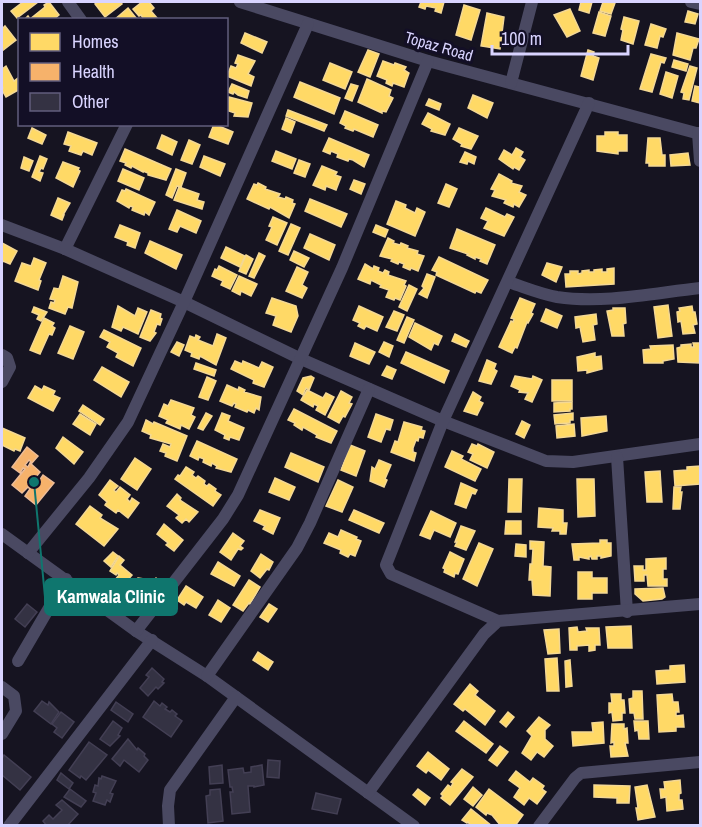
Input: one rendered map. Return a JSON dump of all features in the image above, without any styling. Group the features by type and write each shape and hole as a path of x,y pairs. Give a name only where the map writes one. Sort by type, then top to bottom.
{"street":[{"path":"68,2 80,18"},
{"name":"Topaz Road","path":"240,2 428,61 699,133"},
{"path":"511,83 532,2"},
{"path":"692,2 700,4"},
{"path":"28,553 89,478 128,422 308,24"},
{"path":"136,631 232,506 346,257 428,61"},
{"path":"589,103 442,421 386,565 392,574 498,621 627,612 700,604"},
{"path":"64,249 126,126"},
{"path":"699,133 700,161"},
{"path":"2,225 64,249 184,302 301,359 442,421 546,461 617,457 700,444"},
{"path":"508,282 554,297 578,299 604,299 700,288"},
{"path":"2,355 7,358 10,367 2,382"},
{"path":"207,676 297,548 369,389"},
{"path":"617,457 627,612"},
{"path":"2,534 136,631 207,676 414,825"},
{"path":"18,661 66,579"},
{"path":"368,793 484,634 498,621"},
{"path":"12,825 152,640"},
{"path":"2,687 14,696 16,711 2,734"},
{"path":"169,825 170,790 236,697"},
{"path":"538,825 574,778 581,774 700,762"}],"building: Homes":[{"path":"23,2 38,2 17,18 11,11"},
{"path":"49,2 59,15 55,18 31,18 45,7 44,5"},
{"path":"120,2 122,4 105,17 95,4"},
{"path":"142,2 149,2 154,8 151,11 157,18 143,18 133,9"},
{"path":"421,2 444,2 441,13 435,11 436,8 419,7"},
{"path":"581,2 592,2 589,13 579,10"},
{"path":"603,2 615,3 611,14 600,11"},
{"path":"464,5 480,10 471,40 456,35"},
{"path":"128,8 136,18 116,18"},
{"path":"570,9 580,31 567,37 554,15"},
{"path":"688,11 698,14 695,24 685,22"},
{"path":"599,12 611,16 605,36 593,33"},
{"path":"487,13 504,17 500,49 481,46"},
{"path":"624,17 639,21 633,44 621,40"},
{"path":"651,24 666,29 663,37 660,36 657,48 645,45"},
{"path":"5,26 16,40 2,51 2,29"},
{"path":"245,33 267,42 262,53 241,43"},
{"path":"677,33 699,39 696,48 693,48 690,60 673,55"},
{"path":"368,50 379,54 370,77 358,72"},
{"path":"588,50 594,52 593,56 599,58 593,80 581,76"},
{"path":"651,54 666,58 664,63 661,62 652,92 640,89"},
{"path":"238,55 255,61 248,74 254,77 251,86 228,76 231,66 236,68 238,64 235,63"},
{"path":"674,60 688,64 686,71 672,67"},
{"path":"383,61 406,67 404,70 409,73 404,87 393,83 392,86 386,83 387,80 377,76"},
{"path":"330,63 352,72 345,89 323,80"},
{"path":"6,66 14,81 18,78 18,90 6,97 2,90 2,69"},
{"path":"690,66 697,68 689,100 683,99 684,93 681,92"},
{"path":"666,72 678,76 672,98 660,94"},
{"path":"367,79 391,90 389,96 393,98 386,112 382,111 382,113 358,102"},
{"path":"300,82 340,98 334,114 294,97"},
{"path":"232,84 249,91 247,98 234,92 233,94 228,92"},
{"path":"351,84 358,86 352,101 345,98"},
{"path":"695,86 700,87 700,103 692,101"},
{"path":"473,95 493,103 487,118 468,108"},
{"path":"229,97 252,103 248,117 234,116 235,113 228,111"},
{"path":"429,99 441,104 439,110 426,105"},
{"path":"288,110 327,125 324,131 286,116"},
{"path":"345,111 378,125 373,137 354,129 353,131 345,128 346,126 340,123"},
{"path":"428,113 450,124 445,135 431,131 432,129 422,124"},
{"path":"286,118 295,122 291,133 282,129"},
{"path":"213,126 233,132 228,144 209,137"},
{"path":"32,128 46,135 42,144 28,138"},
{"path":"459,128 478,136 471,149 461,146 462,144 453,139"},
{"path":"68,132 97,143 92,155 83,151 81,155 69,151 71,146 64,144"},
{"path":"605,132 627,135 627,151 618,151 618,154 597,151 597,136 605,136"},
{"path":"162,135 177,142 172,155 157,148"},
{"path":"329,138 369,155 364,167 353,160 348,161 337,157 338,154 331,151 330,154 323,151"},
{"path":"648,138 660,138 662,155 665,155 665,166 649,166 649,163 646,163"},
{"path":"189,140 200,145 192,164 181,160"},
{"path":"516,148 523,152 520,157 525,160 519,170 514,167 513,169 499,159 504,150 512,155"},
{"path":"125,149 171,169 166,180 125,165 126,163 120,161"},
{"path":"276,151 296,159 292,169 272,161"},
{"path":"465,152 476,157 474,164 468,161 467,164 460,162"},
{"path":"688,153 690,165 671,166 670,155"},
{"path":"40,156 47,159 43,169 41,168 39,172 43,173 40,181 32,177"},
{"path":"204,156 225,164 220,176 200,167"},
{"path":"24,157 33,161 29,171 21,168"},
{"path":"299,160 310,164 305,177 294,173"},
{"path":"63,162 79,168 80,171 73,187 56,178"},
{"path":"322,166 337,172 335,175 341,177 336,190 326,186 325,190 313,185"},
{"path":"123,169 144,178 139,190 118,181"},
{"path":"176,169 186,173 181,187 177,186 172,198 166,195"},
{"path":"499,174 512,181 511,183 522,186 519,192 526,195 519,207 514,204 513,207 504,203 506,200 492,196 495,190 491,189"},
{"path":"354,180 365,184 361,194 350,189"},
{"path":"258,183 266,187 265,189 280,194 278,197 293,200 292,203 295,204 289,218 270,207 269,209 247,199 254,184"},
{"path":"446,184 457,189 449,207 438,203"},
{"path":"179,187 199,194 197,200 204,202 202,209 174,200"},
{"path":"126,189 155,202 149,215 132,210 133,207 129,208 117,201 122,190"},
{"path":"58,198 70,203 62,220 51,215"},
{"path":"310,199 347,214 341,227 305,211"},
{"path":"396,201 406,205 405,208 415,213 417,208 425,212 415,236 387,224"},
{"path":"486,208 505,217 507,214 514,217 504,236 484,228 488,221 481,218"},
{"path":"177,210 201,221 196,233 180,226 177,232 169,229"},
{"path":"273,217 287,223 277,245 266,240 272,227 269,226"},
{"path":"291,224 300,228 288,255 279,251"},
{"path":"120,225 140,233 135,248 127,245 128,242 115,237"},
{"path":"376,225 388,230 385,237 373,232"},
{"path":"457,229 495,245 487,264 480,261 481,259 475,257 475,259 450,248"},
{"path":"310,234 335,245 329,260 304,248"},
{"path":"388,238 394,241 393,243 400,245 401,243 424,256 418,271 411,268 410,270 403,267 404,264 399,262 398,264 391,261 392,259 380,256"},
{"path":"150,241 182,255 176,269 145,253"},
{"path":"2,243 17,251 10,264 3,261 2,263"},
{"path":"226,247 245,256 240,267 221,258"},
{"path":"294,251 309,258 304,267 290,260"},
{"path":"259,253 265,256 254,278 249,276"},
{"path":"246,255 253,259 246,274 239,271"},
{"path":"439,257 488,280 481,293 476,291 475,293 436,275 437,272 432,270"},
{"path":"34,258 46,263 39,280 41,281 38,290 15,281 22,263 31,266"},
{"path":"547,263 562,267 556,282 542,275"},
{"path":"365,264 373,269 374,266 379,268 378,271 383,273 385,270 389,272 388,275 406,281 400,300 386,297 389,290 371,280 370,284 358,279"},
{"path":"219,266 237,275 230,289 221,285 223,281 212,276"},
{"path":"297,267 308,272 302,285 307,288 302,298 286,291"},
{"path":"614,268 614,284 566,287 565,274 570,274 570,271 578,271 578,274 582,271 594,272 594,270 602,269 602,272 607,272 607,269"},
{"path":"427,274 435,277 427,298 419,294 424,288 422,286"},
{"path":"63,276 78,282 72,308 68,307 65,314 49,308 51,302 54,303 55,300 50,299 54,288 59,289"},
{"path":"239,276 257,284 251,296 241,291 240,295 232,291"},
{"path":"409,285 417,289 407,311 399,307"},
{"path":"272,298 296,306 298,316 291,332 273,325 276,316 266,313"},
{"path":"520,298 535,304 531,313 533,314 527,322 517,348 515,347 512,353 499,347 511,321 513,322 514,319 511,318"},
{"path":"668,305 672,336 658,338 654,307"},
{"path":"118,306 135,316 138,308 147,312 138,334 123,327 121,331 112,327"},
{"path":"359,306 383,317 377,331 366,326 364,329 358,326 360,323 353,320"},
{"path":"692,306 697,324 693,325 695,333 683,334 677,312 680,311 679,308"},
{"path":"34,307 47,312 41,321 37,319 39,315 32,312"},
{"path":"613,308 625,308 624,336 612,336 607,311"},
{"path":"546,309 562,316 557,328 541,321"},
{"path":"151,310 161,314 162,319 160,325 157,324 154,332 156,333 150,341 140,337"},
{"path":"394,311 404,315 397,331 386,327"},
{"path":"596,314 597,324 593,325 595,340 583,342 580,327 576,328 575,317"},
{"path":"407,317 414,320 404,343 397,340"},
{"path":"44,318 54,323 52,326 55,328 52,335 49,334 40,354 30,350"},
{"path":"415,323 442,336 438,345 434,343 431,350 409,337"},
{"path":"70,326 84,332 73,359 58,353"},
{"path":"104,330 141,348 133,366 116,357 118,353 107,347 110,342 100,337"},
{"path":"217,334 226,338 216,365 200,356 199,359 191,356 192,353 185,350 190,336 195,338 196,335 200,337 198,340 213,346"},
{"path":"455,334 469,341 466,347 452,341"},
{"path":"177,342 184,345 179,356 171,352"},
{"path":"384,342 393,346 389,357 379,352"},
{"path":"355,343 375,352 369,364 350,356"},
{"path":"693,343 700,343 699,363 678,362 677,348 691,344 691,347 694,347"},
{"path":"673,345 674,359 663,361 663,363 644,363 643,350 651,349 650,346"},
{"path":"406,352 449,371 444,383 401,363"},
{"path":"595,353 595,357 601,356 602,369 587,373 587,370 578,371 577,357"},
{"path":"487,360 496,364 494,369 497,371 491,384 479,381"},
{"path":"235,361 242,364 243,361 259,368 262,362 273,367 264,387 231,369"},
{"path":"196,363 216,370 214,376 194,369"},
{"path":"387,366 396,370 392,379 382,375"},
{"path":"102,367 129,382 121,397 94,380"},
{"path":"311,376 314,378 309,390 306,388 303,395 297,391 303,378"},
{"path":"515,376 532,379 533,376 542,380 532,402 525,399 528,393 519,392 520,390 511,386"},
{"path":"207,377 216,381 208,400 199,397"},
{"path":"552,380 572,380 572,401 552,401"},
{"path":"227,385 238,390 239,387 245,390 244,392 261,397 259,410 256,408 254,413 248,410 247,412 235,407 234,403 232,406 220,401"},
{"path":"35,386 42,390 44,386 55,391 53,395 60,398 53,411 28,398"},
{"path":"307,390 323,398 326,393 334,397 325,415 316,410 318,406 314,404 313,407 301,400"},
{"path":"341,391 352,397 349,403 352,404 339,423 328,417"},
{"path":"473,392 481,397 479,401 483,403 477,415 464,411"},
{"path":"171,400 194,408 191,415 195,417 189,429 181,425 180,429 166,423 168,420 159,416 164,404 168,406"},
{"path":"572,402 570,411 554,412 554,403"},
{"path":"83,405 104,419 100,425 79,411"},
{"path":"294,409 337,431 331,443 316,437 317,435 303,427 302,430 288,420"},
{"path":"206,413 212,416 203,430 198,428"},
{"path":"222,413 230,416 228,421 244,428 239,440 224,438 225,435 215,430"},
{"path":"573,413 573,420 570,420 570,423 555,424 554,415"},
{"path":"80,414 96,424 90,435 73,424"},
{"path":"376,414 393,420 390,430 386,429 381,442 368,437"},
{"path":"606,416 607,431 582,436 581,418"},
{"path":"146,420 187,436 177,461 160,451 163,444 170,447 171,444 150,438 151,435 142,431"},
{"path":"522,421 530,425 524,438 516,434"},
{"path":"404,422 422,427 421,430 425,431 423,438 419,437 418,441 416,440 413,448 413,452 416,453 414,461 391,452 395,441 398,442"},
{"path":"574,424 575,436 557,438 556,426"},
{"path":"2,428 25,438 20,451 15,449 14,451 2,445"},
{"path":"63,437 83,452 74,464 56,448"},
{"path":"197,441 237,459 231,472 216,468 217,466 212,463 211,466 199,457 198,460 190,456"},
{"path":"472,444 477,446 478,444 494,452 487,468 470,460 473,454 468,452"},
{"path":"350,445 365,451 356,476 341,470"},
{"path":"452,451 463,456 461,459 481,469 475,481 445,467"},
{"path":"291,453 324,467 318,482 285,467"},
{"path":"135,458 151,469 137,490 121,479"},
{"path":"379,460 391,465 384,487 370,481 372,467 375,469"},
{"path":"700,466 700,484 675,486 674,471"},
{"path":"186,467 194,472 192,475 196,478 198,476 205,481 204,484 207,486 209,484 221,495 213,506 175,479"},
{"path":"660,471 662,502 647,502 645,472"},
{"path":"275,478 295,487 289,500 269,492"},
{"path":"509,479 522,479 521,512 508,512"},
{"path":"577,479 594,479 595,516 578,517"},
{"path":"110,480 118,486 114,490 116,492 120,487 130,495 127,499 130,502 132,498 139,503 128,518 118,510 116,513 105,505 107,502 99,495"},
{"path":"338,480 353,487 342,512 326,506"},
{"path":"461,483 477,490 475,494 472,493 466,508 455,504"},
{"path":"674,487 681,487 680,509 673,509"},
{"path":"177,494 180,500 198,512 189,522 186,519 182,523 176,518 179,515 167,506"},
{"path":"90,506 102,515 100,518 118,529 104,546 76,524"},
{"path":"539,508 563,510 563,523 567,523 566,534 552,531 553,528 538,527"},
{"path":"260,510 280,518 273,534 263,529 265,526 254,521"},
{"path":"354,510 384,523 379,533 349,520"},
{"path":"431,511 456,523 450,537 434,530 430,539 420,535"},
{"path":"506,521 521,521 521,534 505,534"},
{"path":"164,524 183,540 174,551 157,534"},
{"path":"461,526 475,531 466,550 455,546"},
{"path":"341,530 361,541 355,556 350,554 348,557 340,553 341,550 324,543 329,533 338,537"},
{"path":"233,533 244,541 240,546 243,548 238,549 231,560 220,552"},
{"path":"600,540 607,540 607,543 611,543 611,556 601,558 597,556 597,559 592,559 591,556 589,559 579,557 579,560 574,560 572,544 600,543"},
{"path":"530,541 544,542 543,566 551,567 550,596 533,595 532,580 529,580 533,549 530,549"},
{"path":"479,543 493,549 477,586 463,579"},
{"path":"516,544 526,545 526,557 515,556"},
{"path":"113,552 118,556 111,567 104,561"},
{"path":"450,552 464,559 458,574 455,573 454,577 444,572 443,568"},
{"path":"261,554 273,562 269,570 267,569 260,578 251,571"},
{"path":"119,556 124,560 120,565 132,575 125,583 115,580 119,575 110,571"},
{"path":"666,558 663,579 667,579 667,586 648,586 647,575 644,575 644,581 635,581 634,566 643,566 643,570 646,570 646,559"},
{"path":"218,562 240,576 234,586 211,574"},
{"path":"578,572 592,572 592,578 607,578 607,593 592,593 592,599 578,599"},
{"path":"138,578 150,580 150,584 156,578 160,581 152,594 141,594 137,591"},
{"path":"249,580 260,587 243,611 233,605"},
{"path":"186,586 203,597 196,608 186,602 184,605 177,600"},
{"path":"663,588 665,597 662,599 643,601 635,594 635,589"},
{"path":"218,600 230,608 221,622 209,615"},
{"path":"269,604 277,609 268,622 260,617"},
{"path":"631,626 632,648 608,648 606,627"},
{"path":"577,627 578,632 587,631 586,628 599,628 600,645 595,645 595,650 589,651 589,645 577,646 577,650 570,650 569,628"},
{"path":"559,629 560,653 548,654 544,630"},
{"path":"258,652 273,662 268,670 253,660"},
{"path":"557,658 559,691 547,691 545,659"},
{"path":"570,660 572,686 566,687 565,661"},
{"path":"684,665 685,682 657,684 656,671 670,670 670,666"},
{"path":"470,684 478,691 475,695 495,711 485,725 465,709 463,711 454,704"},
{"path":"633,691 642,691 643,719 635,719 634,713 630,713 629,699 633,698"},
{"path":"611,694 621,694 621,700 624,700 625,713 622,713 622,720 613,721 612,712 609,713 609,703 612,703"},
{"path":"672,694 673,702 678,702 679,712 676,712 676,716 683,715 684,727 676,727 676,731 659,732 657,695"},
{"path":"508,712 514,717 506,727 500,722"},
{"path":"539,717 550,725 545,730 545,739 553,746 544,757 537,752 531,760 522,753 532,736 527,731"},
{"path":"464,721 493,744 486,753 456,731"},
{"path":"634,721 648,721 649,739 639,739"},
{"path":"603,722 604,743 573,746 572,732 593,732 592,723"},
{"path":"612,724 624,724 624,729 627,728 628,743 625,743 628,756 611,757 610,746 614,746 614,742 611,743"},
{"path":"500,746 508,752 497,766 489,760"},
{"path":"428,752 449,769 441,780 428,770 426,773 417,766"},
{"path":"462,769 473,777 450,805 441,798 443,796 441,794 448,785 451,787 453,783 451,782"},
{"path":"516,771 530,782 533,778 544,786 542,789 546,792 537,804 529,798 524,805 514,797 520,788 509,780"},
{"path":"680,780 679,800 682,800 683,809 667,811 666,797 661,798 660,789 665,789 664,782"},
{"path":"594,785 630,786 629,803 617,803 617,798 594,797"},
{"path":"647,785 655,817 638,820 635,787"},
{"path":"473,787 482,795 473,806 464,799"},
{"path":"418,789 430,798 425,805 413,795"},
{"path":"489,789 523,815 515,826 501,826 492,815 487,813 486,815 476,807"},
{"path":"471,809 492,826 471,826 462,820"}],"building: Health":[{"path":"27,447 38,456 32,463 29,460 25,465 28,467 30,463 40,472 35,478 39,481 43,475 54,483 36,505 25,496 30,489 28,487 22,493 12,485 25,469 23,468 20,473 12,467"}],"building: Other":[{"path":"27,604 37,612 25,627 15,619"},
{"path":"152,668 164,679 162,682 164,683 158,689 156,687 148,696 140,688 149,677 146,675"},
{"path":"42,701 48,705 49,702 59,712 51,724 34,711"},
{"path":"154,701 160,706 162,703 170,712 172,710 177,714 175,716 182,721 171,737 143,717"},
{"path":"116,702 133,714 128,722 111,710"},
{"path":"61,712 74,722 62,738 54,732 57,728 52,724"},
{"path":"113,721 122,728 118,735 120,736 110,746 100,739"},
{"path":"128,739 137,750 138,748 145,754 148,760 139,772 124,760 120,766 112,759"},
{"path":"89,742 107,755 86,780 69,770"},
{"path":"4,755 31,777 20,790 2,775"},
{"path":"268,760 280,761 279,778 267,777"},
{"path":"222,765 223,783 210,784 209,767"},
{"path":"262,765 264,785 248,786 250,812 232,814 230,792 233,792 230,787 228,770 243,768 244,773 251,772 251,767"},
{"path":"61,773 73,783 69,789 57,780"},
{"path":"102,776 116,781 110,793 113,794 110,802 107,800 105,805 93,801 96,793 93,792 95,785 98,786 99,778 101,779"},
{"path":"70,789 86,801 81,807 64,797"},
{"path":"220,789 223,821 208,823 206,796 210,795 210,790"},
{"path":"316,793 341,799 337,814 312,809"},
{"path":"62,800 78,814 67,826 47,826 43,821 49,815 53,819 62,810 56,805"}],"place":[{"name":"Kamwala Clinic","path":"34,482"}]}
